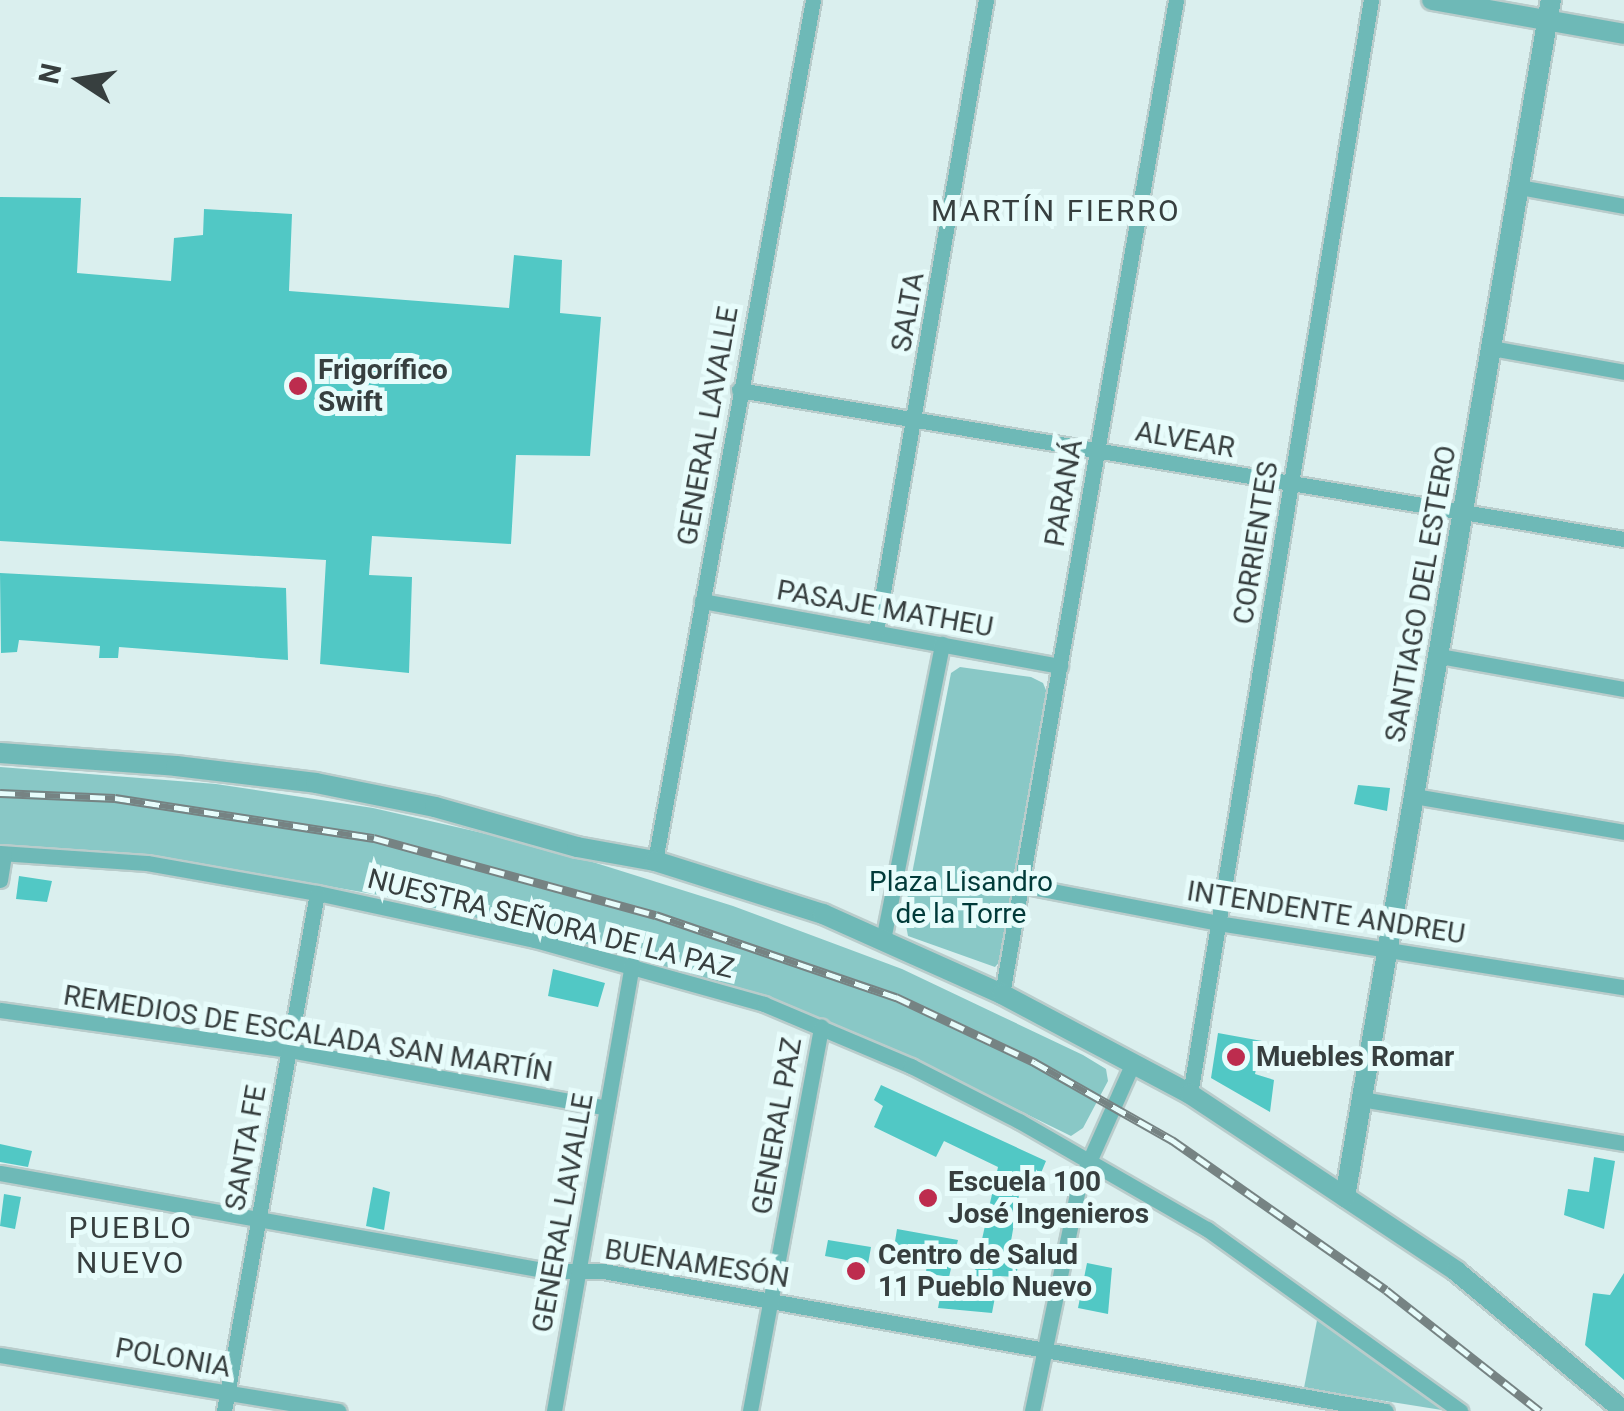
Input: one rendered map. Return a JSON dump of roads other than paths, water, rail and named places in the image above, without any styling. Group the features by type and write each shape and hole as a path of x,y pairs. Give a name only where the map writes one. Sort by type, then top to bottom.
{"street":[{"name":"GENERAL LAVALLE","path":"655,861 738,390 813,0"},
{"name":"SALTA","path":"876,632 986,0"},
{"name":"PARANÁ","path":"1002,994 1176,0"},
{"name":"CORRIENTES","path":"1190,1094 1372,0"},
{"path":"1432,0 1624,34"},
{"name":"SANTIAGO DEL ESTERO","path":"1346,1198 1551,0"},
{"path":"1519,187 1624,206"},
{"path":"1491,348 1624,372"},
{"name":"ALVEAR","path":"738,390 1624,538"},
{"name":"PASAJE MATHEU","path":"702,601 1060,666"},
{"path":"883,940 942,644"},
{"path":"1439,656 1624,689"},
{"path":"0,753 176,766 316,783 435,807 577,847 655,861 823,914 1002,994 1190,1094 1456,1271 1624,1411"},
{"path":"1414,796 1624,832"},
{"path":"0,880 2,854"},
{"name":"NUESTRA SEÑORA DE LA PAZ","path":"2,854 146,864 317,893 632,964 764,1004 911,1066 1087,1158 1208,1228 1460,1411"},
{"name":"INTENDENTE ANDREU","path":"1021,885 1218,922 1624,986"},
{"name":"SANTA FE","path":"224,1411 317,893"},
{"name":"GENERAL LAVALLE","path":"554,1411 632,964"},
{"name":"REMEDIOS DE ESCALADA SAN MARTÍN","path":"0,1010 289,1050 607,1108"},
{"name":"GENERAL PAZ","path":"750,1411 821,1027"},
{"path":"1032,1411 1087,1158 1132,1065"},
{"path":"1361,1099 1624,1143"},
{"name":"BUENAMESÓN","path":"0,1173 578,1272 603,1271 1045,1350 1323,1405 1386,1411"},
{"name":"POLONIA","path":"0,1355 338,1411"}],"railway":[{"path":"0,793 115,798 374,838 656,915 896,997 1034,1062 1172,1140 1386,1290 1540,1411"}],"place":[{"name":"Frigorífico Swift","path":"298,386"},
{"name":"Muebles Romar","path":"1236,1057"},
{"name":"Escuela 100 José Ingenieros","path":"928,1198"},
{"name":"Centro de Salud 11 Pueblo Nuevo","path":"856,1271"}],"district":[{"name":"MARTÍN FIERRO","path":"1056,211"},
{"name":"PUEBLO NUEVO","path":"131,1245"}],"park label":[{"name":"Plaza Lisandro de la Torre","path":"961,898"}]}
